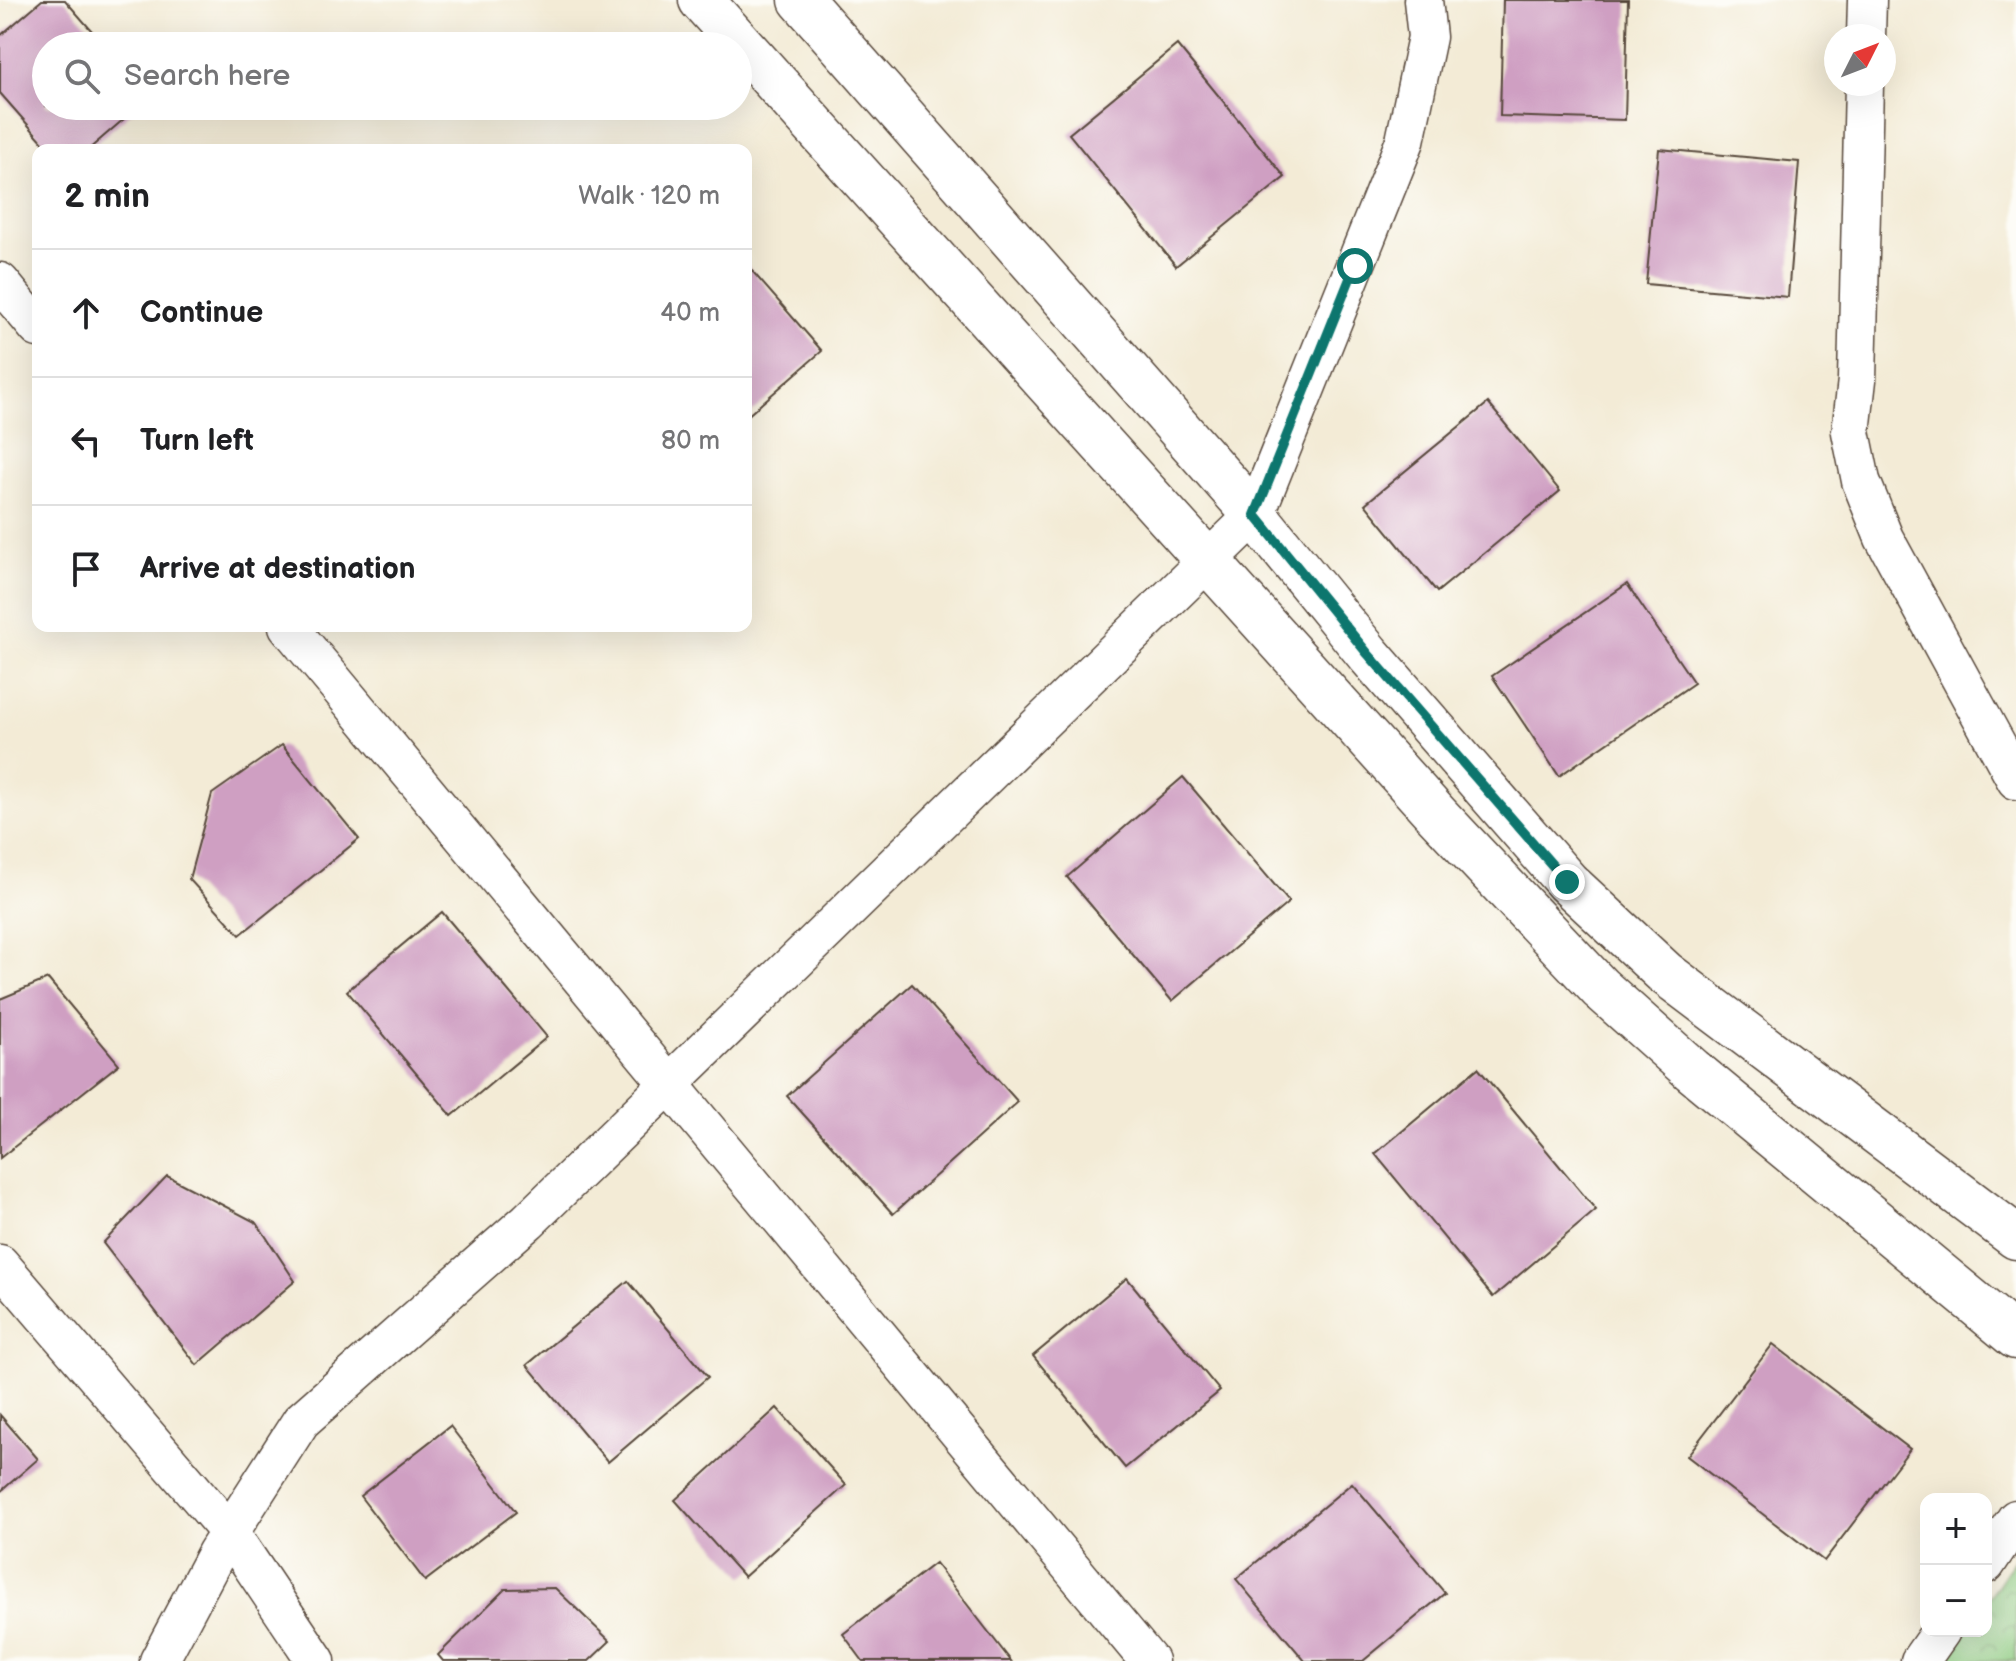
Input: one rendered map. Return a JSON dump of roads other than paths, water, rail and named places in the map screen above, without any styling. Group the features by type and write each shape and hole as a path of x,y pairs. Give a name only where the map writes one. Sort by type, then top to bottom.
{"street":[{"path":"701,0 730,32"},
{"path":"801,0 1255,515 1368,654 1567,882 1665,973 2016,1237"},
{"path":"159,1661 230,1533 301,1421 528,1221 1255,515 1405,141 1427,37 1423,0"},
{"path":"1866,24 1867,0"},
{"path":"752,56 1436,814 1600,988 1692,1070 2016,1337"},
{"path":"1864,96 1857,380 1851,432 1861,481 1884,538 2016,780"},
{"path":"0,282 32,321"},
{"path":"293,632 1149,1661"},
{"path":"0,1264 230,1533 316,1661"},
{"path":"1992,1555 2016,1519"},
{"path":"1920,1661 1937,1637"}]}
